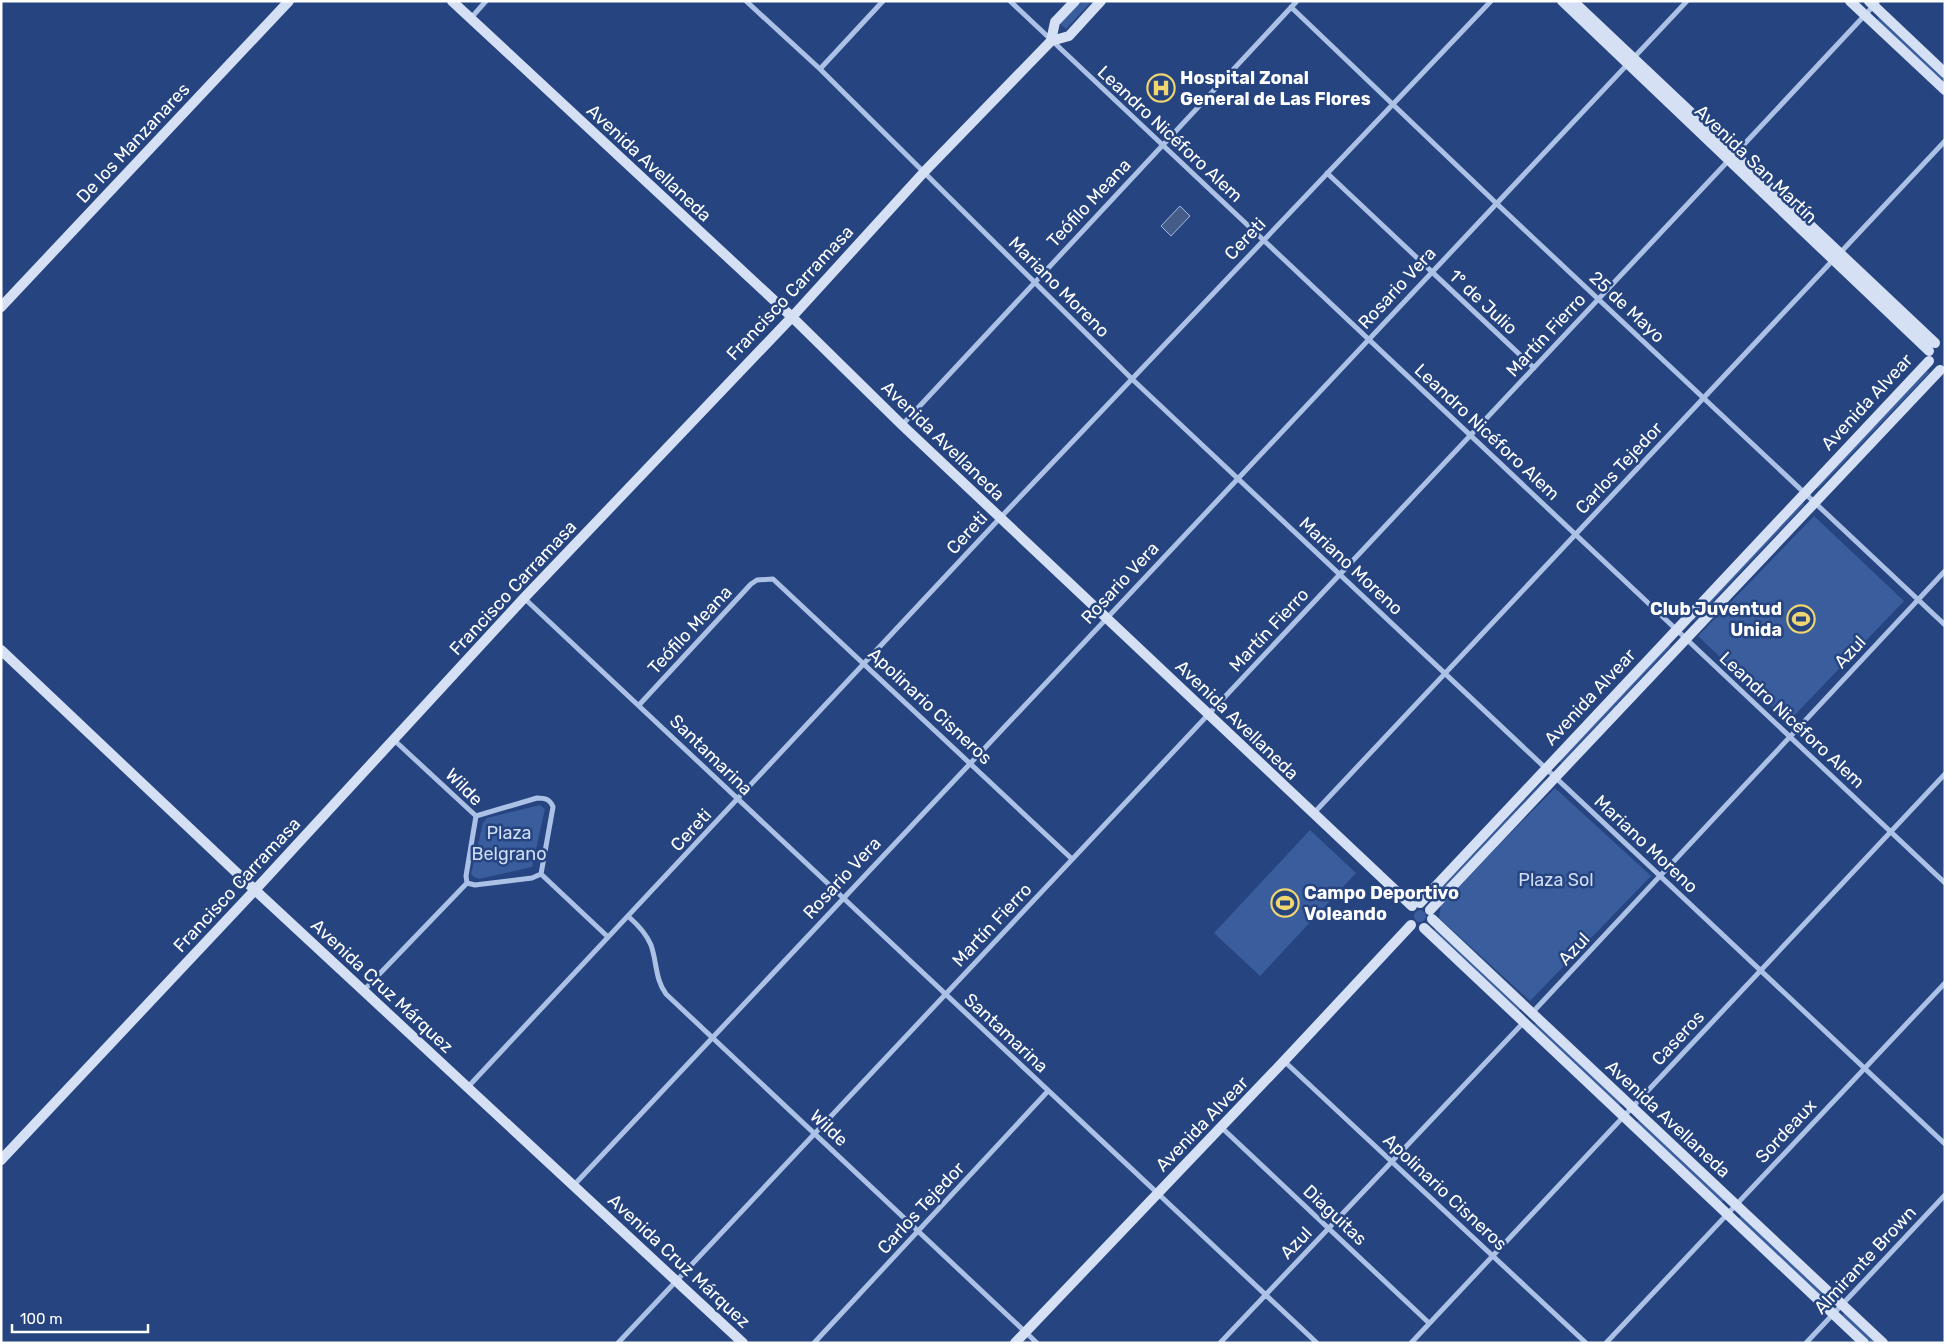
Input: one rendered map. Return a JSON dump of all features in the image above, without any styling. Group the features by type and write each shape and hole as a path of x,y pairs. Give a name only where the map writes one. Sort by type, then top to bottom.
{"street":[{"name":"De los Manzanares","path":"1,306 289,1"},
{"name":"Avenida Avellaneda","path":"452,1 792,317 902,425 1312,814 1416,905"},
{"path":"470,19 486,1"},
{"name":"Mariano Moreno","path":"746,1 820,69 1132,379 1945,1144"},
{"path":"820,69 883,1"},
{"name":"Leandro Nicéforo Alem","path":"1010,1 1945,883"},
{"name":"Francisco Carramasa","path":"1051,41 1055,22 1075,1"},
{"name":"Francisco Carramasa","path":"1,1160 255,890 524,598 792,317 924,172 1051,41 1068,36 1101,1"},
{"name":"Teófilo Meana","path":"902,425 1297,1"},
{"name":"Cereti","path":"467,1088 629,917 1000,518 1491,1"},
{"name":"Avenida San Martín","path":"1562,1 1631,61"},
{"name":"Avenida San Martín","path":"1573,1 1631,61 1934,349 1942,370"},
{"name":"Rosario Vera","path":"574,1185 1687,1"},
{"path":"1850,1 1945,90"},
{"path":"1874,3 1945,73"},
{"name":"Martín Fierro","path":"618,1343 1732,157 1865,15 1874,3"},
{"name":"25 de Mayo","path":"1292,7 1496,203 1945,625"},
{"name":"Carlos Tejedor","path":"1312,814 1945,141"},
{"name":"1° de Julio","path":"1327,173 1534,368"},
{"name":"Avenida Alvear","path":"1416,905 1804,493 1934,349"},
{"name":"Avenida Alvear","path":"1431,915 1555,777 1814,502 1942,370"},
{"name":"Azul","path":"1220,1343 1532,1014 1945,570"},
{"name":"Teófilo Meana","path":"639,705 751,584 765,578"},
{"name":"Apolinario Cisneros","path":"765,578 778,582 1072,859"},
{"name":"Santamarina","path":"524,598 1317,1343"},
{"name":"Avenida Cruz Márquez","path":"1,650 255,890 743,1343"},
{"name":"Wilde","path":"394,740 476,816 466,876 467,883"},
{"name":"Caseros","path":"1411,1343 1945,774"},
{"path":"476,816 537,798 545,798 551,802 552,807 540,874"},
{"path":"364,990 467,883 475,885 532,878 540,874"},
{"path":"540,874 608,937"},
{"path":"1416,905 1431,915 1424,928 1415,928 1411,925 1407,914 1416,905"},
{"name":"Avenida Avellaneda","path":"1431,915 1532,1014 1883,1343"},
{"name":"Wilde","path":"629,917 647,938 654,958 658,979 666,994 1037,1343"},
{"name":"Avenida Alvear","path":"1015,1343 1411,925"},
{"name":"Avenida Avellaneda","path":"1424,928 1864,1343"},
{"name":"Sordeaux","path":"1606,1343 1945,983"},
{"name":"Apolinario Cisneros","path":"1284,1061 1586,1343"},
{"name":"Carlos Tejedor","path":"814,1343 1048,1091"},
{"name":"Diaguitas","path":"1221,1127 1429,1323"},
{"name":"Almirante Brown","path":"1806,1343 1945,1195"}],"green space":[{"path":"1080,1 1092,1 1066,29 1059,23"},
{"path":"1880,16 1945,77 1945,84 1877,20"},
{"path":"1927,371 1929,373 1818,489 1816,487"},
{"path":"1803,503 1804,505 1694,621 1692,619"},
{"name":"Club Juventud Unida","path":"1814,516 1904,601 1788,722 1698,636"},
{"path":"1669,644 1671,646 1561,763 1559,761"},
{"path":"1545,781 1435,898 1433,896"},
{"name":"Plaza Sol","path":"1555,788 1651,876 1530,1001 1439,918 1441,904"},
{"name":"Plaza Belgrano","path":"540,805 545,809 532,867 479,879 474,877 471,874 483,823 487,818"},
{"name":"Campo Deportivo Voleando","path":"1310,830 1356,873 1260,976 1214,933"},
{"path":"1420,910 1426,916 1420,922 1414,916"},
{"path":"1437,928 1521,1008 1518,1012 1433,931"},
{"path":"1538,1022 1623,1102 1619,1106 1534,1025"},
{"path":"1640,1119 1724,1200 1721,1203 1636,1123"},
{"path":"1741,1216 1826,1296 1823,1300 1738,1219"},
{"path":"1846,1312 1878,1343 1871,1343 1842,1315"}],"shaded area":[{"path":"1180,206 1190,216 1171,236 1161,226"}],"place":[{"name":"Hospital Zonal General de Las Flores","path":"1161,88"},
{"name":"Club Juventud Unida","path":"1801,619"},
{"name":"Campo Deportivo Voleando","path":"1285,903"}]}
